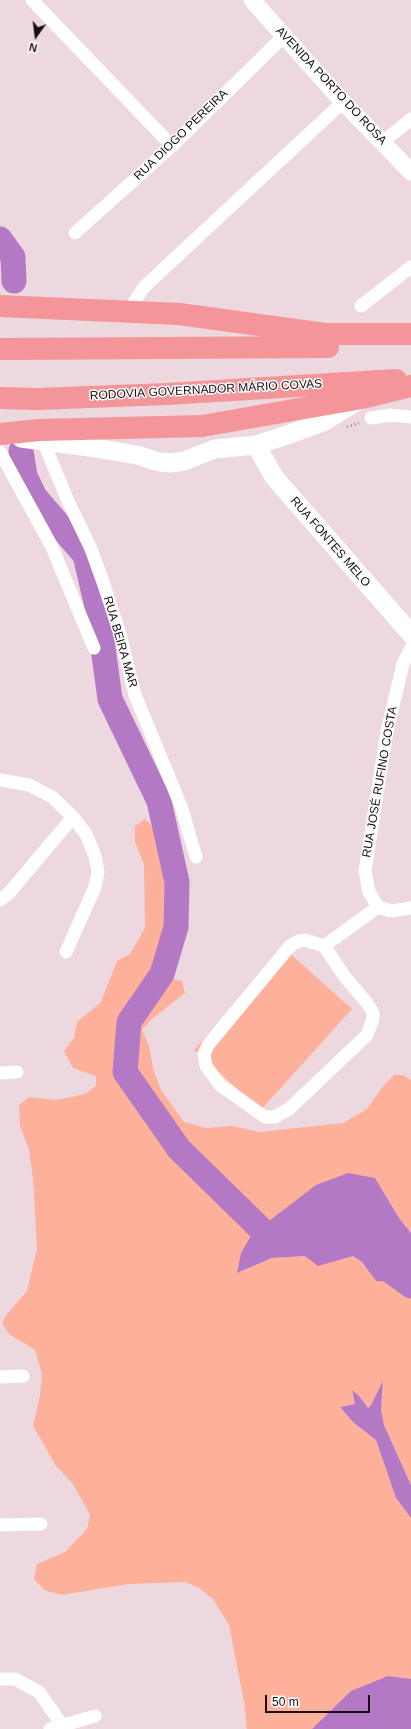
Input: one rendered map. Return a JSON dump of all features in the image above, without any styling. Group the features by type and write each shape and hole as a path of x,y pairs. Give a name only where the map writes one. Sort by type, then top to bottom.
{"highway":[{"path":"0,306 179,314 325,334 411,334"},
{"path":"0,350 167,349 411,344"},
{"name":"RODOVIA GOVERNADOR MÁRIO COVAS","path":"0,398 38,399 166,394 411,380"},
{"path":"18,437 202,426 362,398 411,386"}],"main road":[{"path":"18,437 137,455 159,462 171,463 184,461 215,450 256,445 325,421 362,398"},
{"name":"RUA FONTES MELO","path":"256,445 274,477 411,634"}],"street":[{"path":"32,0 172,146"},
{"name":"AVENIDA PORTO DO ROSA","path":"252,0 285,35 343,102 411,172"},
{"name":"RUA DIOGO PEREIRA","path":"76,233 172,146 285,35"},
{"path":"133,311 134,302 144,287 343,102"},
{"path":"383,142 411,118"},
{"path":"361,306 411,267"},
{"path":"371,418 390,415 411,417"},
{"path":"18,437 51,545 94,648"},
{"name":"RUA BEIRA MAR","path":"18,437 91,549 120,634 135,695 181,806 196,857"},
{"name":"RUA JOSÉ RUFINO COSTA","path":"378,907 369,892 365,871 367,849 387,731 403,664 411,648"},
{"path":"0,780 29,785 52,797 73,817 86,834 95,856 98,872 95,887 66,952"},
{"path":"0,900 9,893 73,817"},
{"path":"324,946 378,907 391,911 411,908"},
{"path":"305,940 324,946 345,977 367,1003 373,1013 371,1029 289,1108 275,1117 265,1117 220,1085 206,1066 204,1054 208,1045 290,946 299,941 305,940"},
{"path":"0,1073 17,1072"},
{"path":"0,1377 23,1376"},
{"path":"0,1525 41,1524"},
{"path":"0,1679 15,1680 39,1692 56,1727 95,1716"}],"shaded area":[{"path":"145,819 158,831 168,893 166,942 154,977 132,1009 149,1000 169,978 182,981 185,993 152,1019 142,1030 149,1046 154,1072 161,1090 184,1122 206,1128 232,1126 259,1132 343,1123 367,1109 383,1086 394,1075 403,1075 411,1080 411,1233 399,1218 375,1178 275,1218 252,1234 238,1273 272,1258 353,1256 362,1262 376,1281 411,1282 411,1485 384,1425 381,1410 383,1382 371,1405 367,1408 359,1396 352,1391 355,1404 341,1407 354,1423 376,1440 396,1498 411,1518 411,1679 388,1676 312,1729 247,1729 244,1702 229,1625 213,1599 199,1588 185,1582 129,1584 61,1595 44,1590 34,1579 37,1564 65,1552 87,1529 90,1515 73,1484 56,1466 33,1426 40,1395 42,1374 35,1350 9,1334 2,1323 7,1314 27,1291 37,1249 33,1179 29,1150 20,1126 19,1105 29,1097 56,1100 85,1094 96,1086 96,1076 73,1068 64,1051 74,1038 77,1022 101,1002 117,961 130,954 145,928 144,864 135,842 135,826"},
{"path":"285,949 352,1009 261,1110 194,1050"},
{"path":"348,1173 375,1178 399,1218 411,1233 411,1282 376,1281 362,1262 353,1256 318,1266 305,1256 272,1258 237,1273 241,1253 252,1234 316,1185"},
{"path":"383,1381 381,1410 384,1425 411,1485 411,1518 396,1498 376,1440 354,1423 340,1407 355,1404 352,1390 359,1396 368,1408"},
{"path":"388,1676 411,1679 411,1729 312,1729 351,1691"}],"waterway":[{"path":"0,239 13,257 14,281"},
{"path":"21,451 25,476 35,497 85,555 98,611 110,699 159,801 177,882 176,927 162,974 129,1022 125,1072 179,1149 269,1237 292,1239"},
{"path":"378,1262 411,1286"}]}
